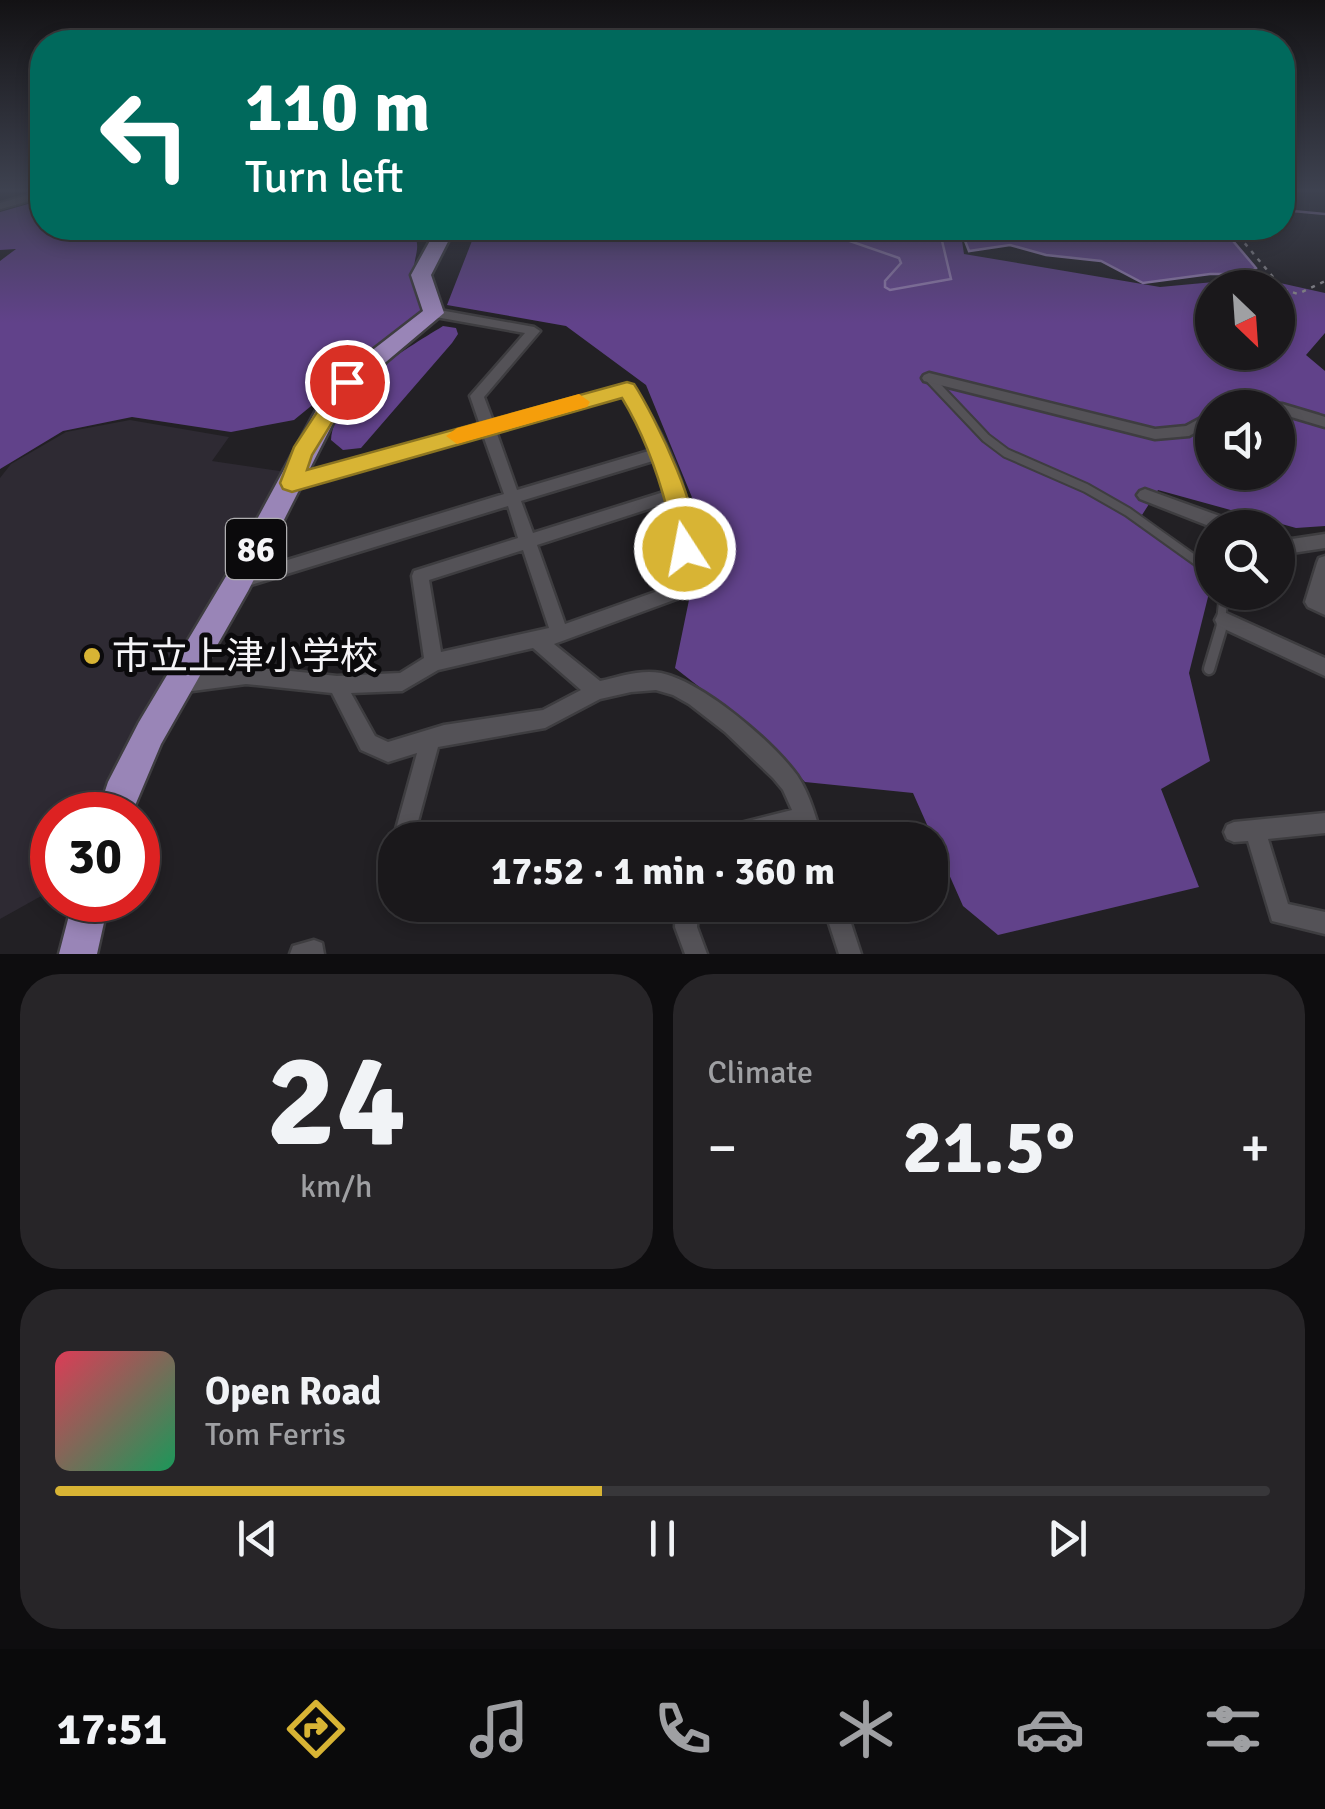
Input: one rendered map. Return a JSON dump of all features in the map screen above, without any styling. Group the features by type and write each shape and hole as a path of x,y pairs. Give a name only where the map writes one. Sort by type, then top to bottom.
{"main road":[{"path":"434,313 421,275 423,264 438,240"},
{"name":"86","path":"121,792 177,684 292,483 302,453 347,382 434,313"},
{"path":"78,954 86,922"}],"street":[{"path":"434,313 534,331 477,396 560,634"},
{"path":"929,378 1156,434 1195,428"},
{"path":"177,684 246,676 337,685 402,682 434,662 560,634 676,592 685,549 674,494 647,420 627,389 292,483"},
{"path":"1295,411 1325,422"},
{"path":"238,582 656,454"},
{"path":"434,662 420,576 674,494"},
{"path":"1145,495 1195,514"},
{"path":"1295,546 1325,542"},
{"path":"1325,563 1314,602 1325,607"},
{"path":"1224,620 1325,667"},
{"path":"536,640 597,691"},
{"path":"337,685 368,744 388,752 430,739 544,719 597,691 641,680 668,683 710,708 752,742 790,784 806,822"},
{"path":"408,822 430,739"},
{"path":"784,822 804,817"},
{"path":"1325,824 1244,831 1280,913 1325,922"},
{"path":"686,922 696,954"},
{"path":"840,922 850,954"}],"lane":[{"path":"929,378 986,438 1006,453 1114,504 1195,560"},
{"path":"1209,669 1224,610"}],"path":[{"path":"1242,240 1283,289 1298,294 1325,281"}],"shaded area":[{"path":"0,235 30,235 30,240 416,240 414,278 425,313 294,420 231,432 132,417 63,431 0,469 0,261 16,249 0,250"},
{"path":"472,240 962,240 964,254 1160,287 1195,284 1195,370 1295,370 1295,286 1325,293 1325,333 1306,355 1325,371 1325,526 1295,528 1295,510 1231,510 1158,490 1142,515 1195,565 1195,610 1205,610 1189,673 1210,761 1161,789 1199,887 998,935 963,906 948,872 948,822 926,822 913,793 805,782 756,731 675,668 689,600 698,512 646,385 566,326 447,305"},
{"path":"847,240 942,240 951,279 890,290 885,281 901,263 899,258"},
{"path":"965,240 1232,240 1256,268 1195,270 1195,276 1143,283 1101,261 1046,255 1010,245 969,251"},
{"path":"443,326 456,328 458,334 361,448 343,450 331,440 336,421 358,388 391,359"},
{"name":"市立上津小学校","path":"130,420 229,437 212,461 286,472 113,792 30,792 30,902 0,919 0,478 11,464 66,432"}],"slow traffic":[{"path":"457,436 579,402"}],"place":[{"name":"市立上津小学校","path":"92,656"}],"route":[{"path":"347,382 302,453 292,483 627,389 647,420 660,453 683,528 685,549"}]}
